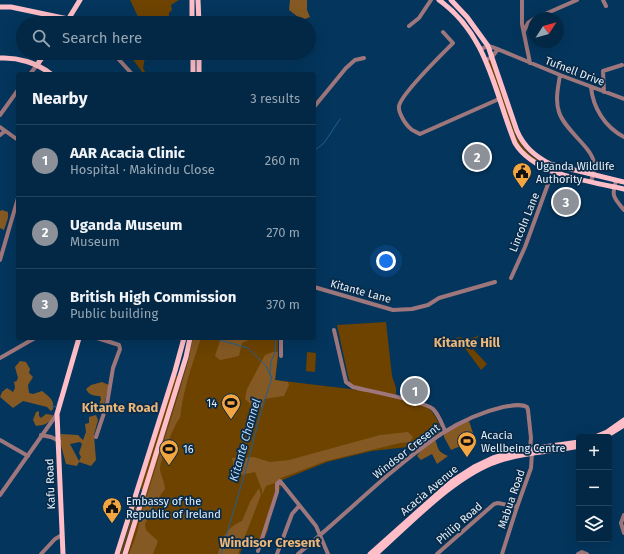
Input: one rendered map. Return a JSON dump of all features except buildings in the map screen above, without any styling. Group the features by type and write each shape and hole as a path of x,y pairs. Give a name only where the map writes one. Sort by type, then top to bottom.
{"main road":[{"path":"70,16 80,0"},
{"path":"192,0 192,16"},
{"path":"198,0 199,16"},
{"path":"440,0 462,22 481,49 510,132 519,149 531,161 554,172 624,189"},
{"path":"451,0 471,22 488,46 520,139 533,153 541,159 555,165 624,182"},
{"path":"0,7 13,8 46,16"},
{"path":"0,58 16,60"},
{"path":"17,60 37,65 48,72"},
{"path":"37,65 40,60"},
{"path":"193,72 193,60 199,61 199,72"},
{"path":"57,414 78,340"},
{"path":"117,554 183,340"},
{"path":"125,554 186,357 190,340"},
{"path":"175,371 181,373"},
{"name":"Kafu Road","path":"57,414 63,554"},
{"path":"602,434 624,420"},
{"path":"610,434 624,426"},
{"name":"Acacia Avenue","path":"376,554 428,507 463,479 478,470 498,461 531,451 576,443"},
{"name":"Acacia Avenue","path":"370,554 459,476 474,467 504,454 576,446"}],"street":[{"path":"409,26 419,18 431,0"},
{"path":"522,0 522,24 530,63"},
{"path":"549,12 578,0"},
{"path":"602,0 606,6"},
{"path":"524,32 528,23"},
{"path":"443,32 453,42 408,91 400,105 400,111 408,126 420,134 499,99"},
{"path":"481,49 488,46"},
{"name":"Tufnell Drive","path":"488,46 624,99"},
{"path":"486,60 492,57 498,49"},
{"path":"316,105 346,68 355,60 364,58"},
{"path":"119,60 130,72"},
{"path":"32,72 37,65"},
{"path":"604,92 603,71 622,65"},
{"path":"560,75 556,98 559,113 566,126 591,154 595,164 591,181"},
{"path":"591,87 592,96 598,112 611,129 624,138"},
{"path":"0,115 16,93"},
{"path":"0,128 16,139"},
{"path":"0,134 5,131"},
{"name":"Lincoln Lane","path":"511,278 554,172 555,165"},
{"path":"616,181 614,187 614,197 624,210"},
{"path":"0,260 16,205"},
{"name":"Kitante Lane","path":"316,288 393,310 412,309 428,305 439,298 495,282"},
{"path":"334,330 348,385 430,406 437,414 445,431"},
{"path":"0,358 32,340"},
{"path":"96,437 107,404 113,368 120,349 119,345 103,340"},
{"path":"281,340 281,356"},
{"name":"Windsor Cresent","path":"298,554 413,454 460,422 490,410 508,406 523,405 527,407 528,410 531,451"},
{"path":"0,495 57,414"},
{"path":"41,435 51,437 59,441"},
{"path":"0,440 28,456"},
{"name":"Mabua Road","path":"502,554 516,507 531,468 531,451"},
{"path":"258,550 277,492 278,482 281,483 316,526 328,554"},
{"name":"Philip Road","path":"437,554 494,504 498,503 516,507"},
{"path":"277,554 292,514 299,506"},
{"path":"624,515 621,523 624,533"},
{"path":"42,554 55,539 62,535"},
{"path":"579,553 582,552 587,554"}],"shaded area":[{"path":"130,0 179,0 171,5 172,10 169,13 169,16 138,16"},
{"path":"290,0 307,0 307,10 310,16 297,16 289,10"},
{"path":"133,60 145,60 143,68 145,72 142,72"},
{"path":"491,60 516,136 524,148 532,156 547,166 529,157 516,141 488,61"},
{"path":"2,210 8,212 8,218 4,230 0,228 0,211"},
{"path":"386,322 392,376 396,388 396,396 419,403 429,409 437,420 441,429 439,433 428,439 412,453 408,447 372,451 327,462 280,481 283,485 281,486 270,517 268,530 262,543 246,538 240,554 127,554 189,357 192,340 278,340 278,357 275,380 367,391 350,385 337,325"},
{"path":"480,335 467,347 471,350 473,349 487,364 481,370 464,347 461,349 456,338 460,337 470,339"},
{"path":"193,340 200,340 191,368 180,418 174,427 168,442 160,468 165,489 155,503 145,524 146,530 158,541 153,554 129,554 134,542 139,521 189,358"},
{"path":"220,340 249,340 242,343 239,356 220,360 215,356"},
{"path":"278,352 275,380 288,382 289,385 284,396 264,399 262,407 256,409 245,399 247,389 265,355"},
{"path":"307,352 316,353 315,372 306,371"},
{"path":"20,361 26,362 30,369 29,373 33,377 28,385 29,393 33,394 42,391 47,395 53,403 53,409 51,411 47,407 23,401 13,408 0,397 2,392 7,388 13,392 15,388 14,381 16,382 18,378 15,367"},
{"path":"176,375 178,376 143,490 141,490 144,475"},
{"path":"102,382 109,385 104,405 99,405 101,399 100,396 95,396 88,393 86,389 91,385"},
{"path":"39,411 39,416 41,418 46,414 53,415 46,424 36,426 33,420 36,412"},
{"path":"96,415 98,420 94,435 96,460 91,466 79,462 77,466 66,464 60,442 61,434 78,435 83,440 86,432 85,424 89,423 89,417","holes":["80,442 82,444 79,453 81,457 79,461 70,444"]},
{"path":"469,421 474,436 467,440 468,443 451,450 444,437 444,434 461,423"},
{"path":"408,432 413,437 410,442 400,443 326,461 281,478 278,482 266,486 262,495 262,490 255,472 236,476 232,458 254,457 270,462 289,460 380,435"},
{"path":"435,439 439,450 448,456 437,464 432,454 421,460 417,456 421,450"},
{"path":"259,488 261,495 238,554 218,554 221,543 228,530 242,521 250,502"},
{"path":"139,495 140,496 122,554 120,554"}],"waterway":[{"name":"Kitante Channel","path":"316,149 324,143 340,119"},
{"path":"220,340 248,348 266,366 271,377"},
{"path":"271,377 271,361 275,353 276,340"},
{"name":"Kitante Channel","path":"221,554 272,377"},
{"path":"57,405 59,398"},
{"path":"51,406 56,407"}],"place":[{"name":"Uganda Museum","path":"477,157"},
{"name":"Uganda Wildlife Authority","path":"522,189"},
{"name":"British High Commission","path":"566,202"},
{"name":"AAR Acacia Clinic","path":"415,391"},
{"name":"14","path":"231,420"},
{"name":"Acacia Wellbeing Centre","path":"467,458"},
{"name":"16","path":"169,466"},
{"name":"Embassy of the Republic of Ireland","path":"112,524"}],"district":[{"name":"Kitante Hill","path":"467,342"},
{"name":"Kitante Road","path":"120,407"},
{"name":"Windisor Cresent","path":"270,542"}]}
